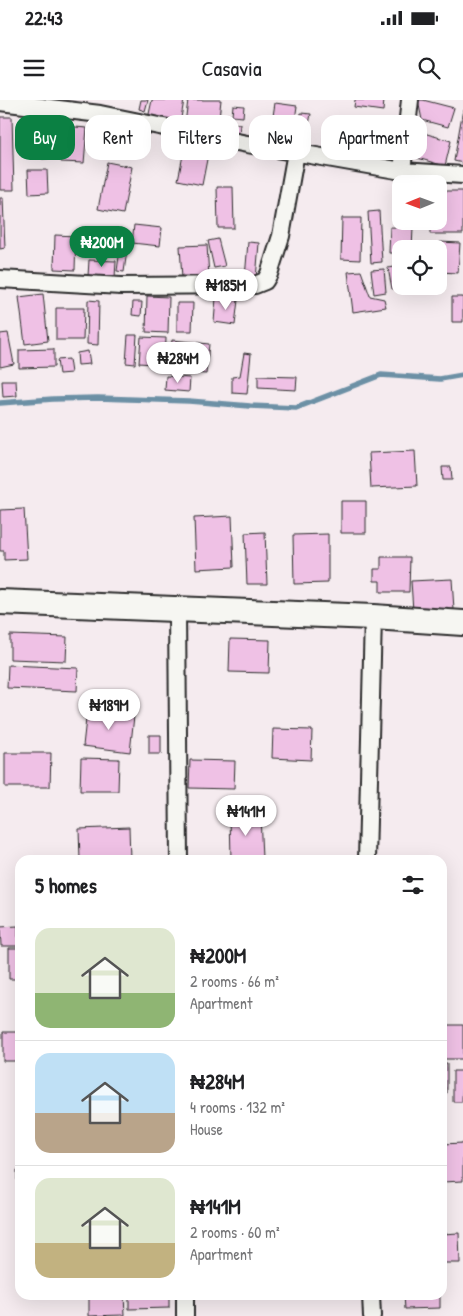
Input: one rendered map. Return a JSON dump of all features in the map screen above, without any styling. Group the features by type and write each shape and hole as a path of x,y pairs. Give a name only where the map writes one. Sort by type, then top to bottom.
{"street":[{"path":"402,171 410,100"},
{"path":"0,102 100,114 249,144"},
{"path":"311,155 402,171 463,176"},
{"path":"0,279 121,286 256,285 264,281 269,274 281,236 295,160"},
{"path":"0,602 177,608 463,623"},
{"path":"177,608 180,855"},
{"path":"367,855 373,617"},
{"path":"185,1300 186,1316"},
{"path":"372,1300 372,1316"}],"building":[{"path":"141,100 148,100 145,111 139,109"},
{"path":"152,100 184,100 182,115 161,115 161,121 155,120 149,114"},
{"path":"188,100 221,100 219,115 186,115"},
{"path":"355,100 384,100 383,111 354,107"},
{"path":"418,100 454,108 448,127 427,121 427,115 421,115"},
{"path":"275,103 297,106 296,115 273,115"},
{"path":"233,105 244,106 243,117 232,115"},
{"path":"463,109 463,163 454,161"},
{"path":"0,117 12,117 14,190 0,190"},
{"path":"75,127 85,128 84,163 61,162 61,160 75,160"},
{"path":"427,134 451,141 445,166 424,160 427,160"},
{"path":"182,160 207,160 202,185 178,180"},
{"path":"107,162 132,167 123,214 98,209"},
{"path":"28,170 47,170 48,193 29,194"},
{"path":"217,187 233,187 234,228 218,228"},
{"path":"448,191 463,191 463,234 430,234 430,230 448,230"},
{"path":"0,198 3,198 5,248 0,249"},
{"path":"379,211 382,262 371,263 368,212"},
{"path":"342,218 361,218 360,260 341,259"},
{"path":"134,225 162,228 160,246 132,243"},
{"path":"390,227 392,227 392,230 413,230 412,240 392,240 392,253 389,253"},
{"path":"55,235 76,236 75,270 54,269"},
{"path":"218,239 225,266 214,268 208,241"},
{"path":"248,242 259,243 256,279 245,278"},
{"path":"447,242 460,243 458,273 447,272"},
{"path":"207,245 209,277 182,279 180,246"},
{"path":"120,249 127,250 124,272 117,271"},
{"path":"89,260 116,261 115,277 88,276"},
{"path":"392,267 392,289 388,268"},
{"path":"384,269 386,292 374,294 371,270"},
{"path":"361,271 370,296 384,299 386,307 353,312 348,272"},
{"path":"43,294 48,341 25,344 19,297"},
{"path":"147,296 169,297 168,333 146,332"},
{"path":"452,297 463,297 463,322 452,322"},
{"path":"216,298 238,300 235,325 214,322"},
{"path":"88,300 99,301 98,345 87,344"},
{"path":"133,302 142,302 141,316 132,315"},
{"path":"177,303 193,303 192,331 177,331"},
{"path":"56,308 84,308 83,340 56,340"},
{"path":"8,333 14,364 0,367 0,334"},
{"path":"128,335 137,335 135,364 126,363"},
{"path":"141,337 166,338 165,365 139,363"},
{"path":"172,340 209,344 206,374 169,371"},
{"path":"54,349 54,367 19,368 19,350"},
{"path":"88,351 90,364 78,365 77,353"},
{"path":"244,353 251,354 247,394 232,393 232,377 240,376"},
{"path":"69,359 71,373 59,374 57,360"},
{"path":"166,376 190,378 189,392 165,390"},
{"path":"258,376 297,377 296,390 258,388"},
{"path":"2,381 16,381 17,396 3,397"},
{"path":"415,451 417,486 371,488 369,453"},
{"path":"442,467 451,467 452,480 443,480"},
{"path":"341,501 366,501 366,533 341,533"},
{"path":"24,509 27,559 4,560 4,551 0,551 0,510"},
{"path":"232,516 234,567 196,569 194,518"},
{"path":"265,532 267,584 247,584 245,533"},
{"path":"328,534 328,583 294,584 293,535"},
{"path":"381,557 410,557 409,592 380,592 380,581 374,581 374,569 381,569"},
{"path":"452,579 454,610 413,611 411,581"},
{"path":"10,635 67,637 66,661 10,659"},
{"path":"230,639 270,640 269,673 229,672"},
{"path":"8,665 78,668 77,691 7,688"},
{"path":"87,710 134,716 130,752 83,746"},
{"path":"273,729 312,730 311,760 272,758"},
{"path":"149,735 161,735 161,754 149,754"},
{"path":"5,753 51,753 50,787 5,787"},
{"path":"81,758 119,759 118,791 80,791"},
{"path":"190,760 235,761 234,789 189,788"},
{"path":"260,815 262,855 231,855 230,816"},
{"path":"129,827 130,855 80,855 79,829"},
{"path":"15,926 15,946 1,946 0,927"},
{"path":"9,948 15,948 15,979 9,979"},
{"path":"447,1025 463,1025 463,1059 447,1059"},
{"path":"3,1032 15,1032 15,1061 3,1061"},
{"path":"453,1071 463,1071 462,1102 453,1102"},
{"path":"463,1143 463,1181 447,1182 447,1144"},
{"path":"459,1233 460,1263 447,1263 447,1234"},
{"path":"89,1300 124,1300 125,1315 89,1316"},
{"path":"129,1300 169,1300 169,1308 129,1309"},
{"path":"404,1300 440,1300 440,1308 405,1309"}],"waterway":[{"path":"0,403 98,398 189,401 296,408 381,375 440,379 463,375"}]}
